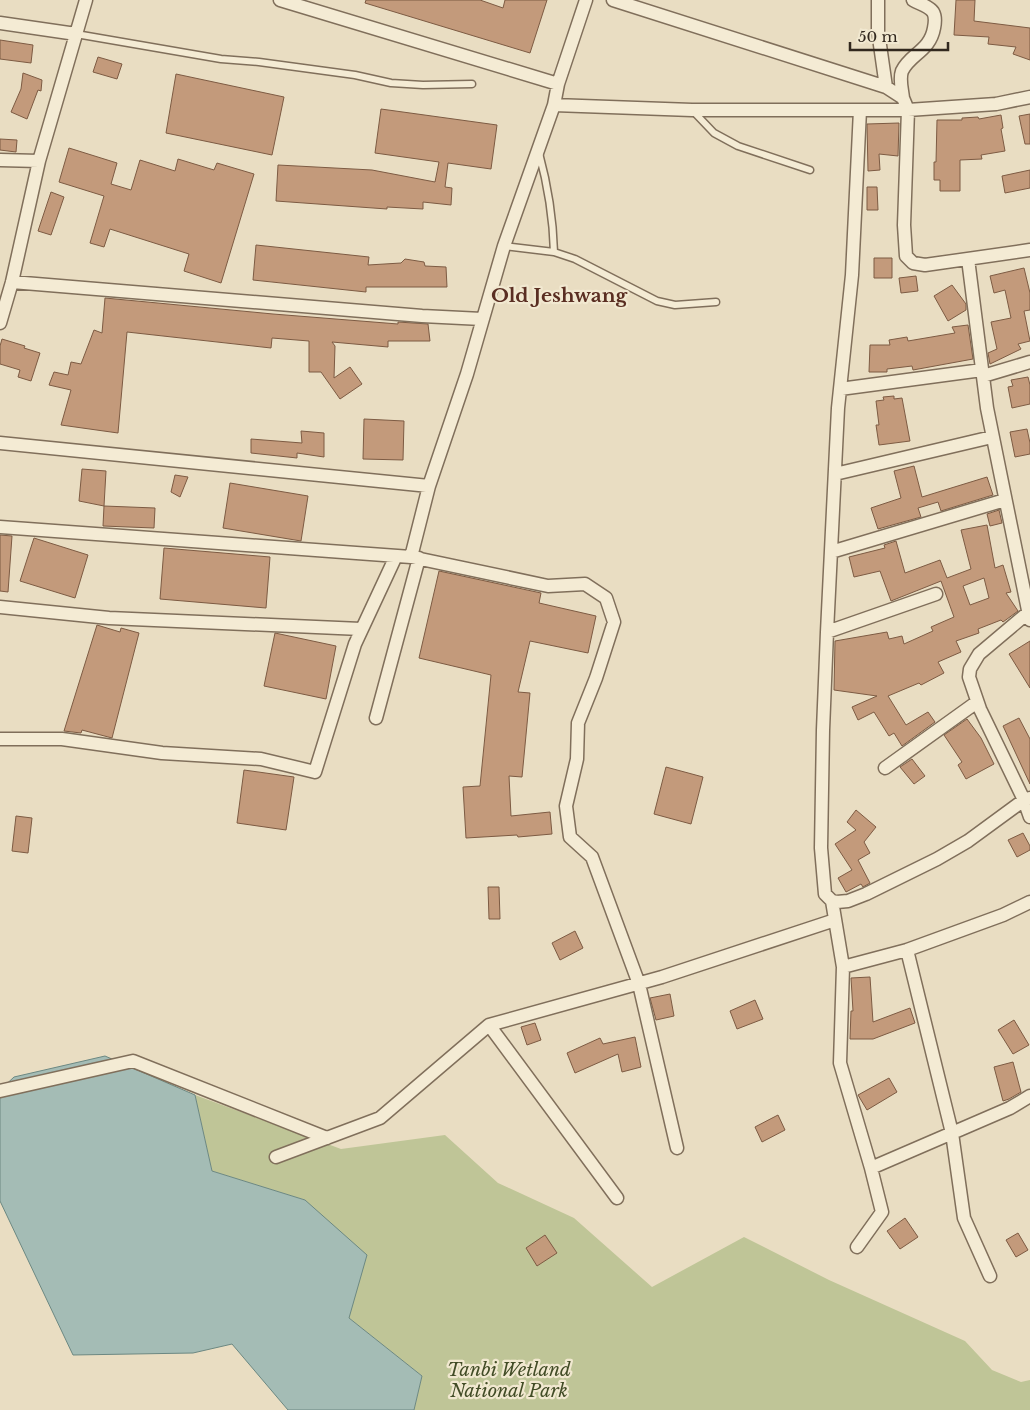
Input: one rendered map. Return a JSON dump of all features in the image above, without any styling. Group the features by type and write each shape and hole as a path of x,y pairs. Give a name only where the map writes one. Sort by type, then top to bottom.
{"street":[{"path":"0,323 12,282 39,161 86,0"},
{"path":"280,0 558,84"},
{"path":"376,718 415,558 429,486 468,374 504,246 554,106 558,84 586,0"},
{"path":"613,0 886,87 903,98"},
{"path":"878,0 878,31 886,87"},
{"path":"913,0 928,8 934,14 935,23 932,37 923,50 903,69 900,78 903,98 908,110 904,225 906,256 913,263 924,266 1029,252"},
{"path":"0,23 76,34"},
{"path":"554,106 692,110 908,110 996,104 1030,98"},
{"path":"858,1246 882,1212 840,1063 842,967 832,901 826,894 821,848 822,730 830,552 840,390 852,276 860,110"},
{"path":"0,160 39,161"},
{"path":"968,259 992,437 1029,615 979,654 970,669 969,677 977,702 1027,799 1030,817"},
{"path":"12,282 412,316 482,319"},
{"path":"840,390 982,373 1030,362"},
{"path":"835,474 992,437"},
{"path":"0,443 429,486"},
{"path":"830,552 1005,500"},
{"path":"0,527 415,558 548,586 586,584 606,598 614,622 596,678 578,723 577,759 566,806 570,837 592,857 639,984 677,1148"},
{"path":"0,739 62,739 162,753 261,759 315,772 355,644 396,556"},
{"path":"827,632 936,594"},
{"path":"0,607 109,618 361,629"},
{"path":"885,768 977,702"},
{"path":"832,901 848,901 866,894 937,859 968,841 1027,799"},
{"path":"842,967 907,950 1003,915 1030,902"},
{"path":"276,1157 380,1118 489,1025 639,984 835,920"},
{"path":"907,950 952,1133 964,1218 990,1276"},
{"path":"489,1025 617,1198"},
{"path":"0,1091 133,1060 327,1138"},
{"path":"871,1168 1010,1108 1030,1096"}],"lane":[{"path":"76,34 221,59 259,62 355,75 391,83 423,85 472,84"},
{"path":"692,110 714,133 738,146 810,170"},
{"path":"538,149 549,192 554,228 554,252"},
{"path":"504,246 554,252 575,259 657,302 675,305 716,302"}],"green space":[{"name":"Tanbi Wetland National Park","path":"195,1095 341,1149 445,1135 498,1183 574,1218 652,1287 744,1237 829,1280 965,1341 992,1370 1021,1382 1030,1380 1030,1410 414,1410 422,1376 349,1318 305,1200 212,1171"}],"water":[{"path":"105,1056 195,1095 212,1171 305,1200 367,1255 349,1318 422,1376 414,1410 288,1410 232,1344 193,1353 73,1355 0,1201 0,1090 14,1077"}],"building":[{"path":"366,0 480,0 503,8 505,0 547,0 530,53 365,3"},
{"path":"956,0 975,0 974,21 1030,28 1030,60 1013,54 1016,47 988,44 989,37 954,35"},
{"path":"0,40 33,45 31,63 0,59"},
{"path":"98,57 122,64 117,79 93,72"},
{"path":"23,73 42,80 41,91 38,90 27,119 11,112 21,89"},
{"path":"176,74 284,97 272,155 166,133"},
{"path":"381,109 497,125 491,169 448,163 445,187 452,188 451,205 423,202 423,209 387,207 387,209 276,201 278,165 372,170 435,182 439,162 375,153"},
{"path":"1030,114 1030,144 1025,144 1019,116"},
{"path":"1001,115 1003,128 1001,129 1005,151 981,155 982,159 960,160 960,191 940,191 940,180 934,180 937,120 962,120 962,118 978,117 979,119"},
{"path":"899,123 898,156 879,154 880,170 868,171 867,124"},
{"path":"0,139 17,140 16,152 0,150"},
{"path":"69,148 117,163 111,184 131,190 140,160 175,171 178,159 214,170 217,163 254,174 221,283 184,271 189,254 110,229 104,247 90,243 104,196 59,182"},
{"path":"1030,170 1030,188 1005,193 1002,176"},
{"path":"867,187 877,187 878,210 867,210"},
{"path":"51,192 64,197 51,235 38,231"},
{"path":"256,245 369,257 368,265 401,263 405,259 424,262 425,266 446,267 447,287 366,287 366,292 253,280"},
{"path":"874,258 892,258 892,278 874,278"},
{"path":"1024,268 1030,293 1030,310 1024,311 1030,341 1018,344 1021,349 990,364 988,353 997,349 991,322 1011,318 1005,290 994,293 990,276"},
{"path":"916,276 918,291 901,293 899,278"},
{"path":"952,285 966,304 966,310 948,321 934,296"},
{"path":"105,298 273,314 398,324 398,322 428,324 430,341 388,341 388,347 332,342 335,346 334,378 350,367 362,384 340,399 321,372 309,372 309,341 272,338 271,348 127,332 118,433 61,425 71,390 49,385 54,372 68,375 71,362 81,364 94,330 102,333"},
{"path":"968,325 973,359 913,370 912,366 887,369 887,372 869,372 870,345 890,345 889,340 907,337 908,341 955,333 952,327"},
{"path":"2,339 40,353 31,381 18,377 20,370 0,364"},
{"path":"1028,377 1030,404 1012,408 1008,387 1013,386 1011,380"},
{"path":"894,396 894,399 902,398 910,441 879,445 876,425 879,425 876,401 884,400 883,397"},
{"path":"364,419 404,421 403,460 363,459"},
{"path":"1027,429 1030,454 1015,457 1010,432"},
{"path":"301,431 324,433 324,457 297,453 297,458 251,453 251,439 302,443"},
{"path":"914,466 922,497 987,477 993,495 941,511 938,502 918,508 921,517 878,529 871,508 901,498 894,471"},
{"path":"82,469 106,471 104,506 79,501"},
{"path":"175,475 188,477 180,497 171,492"},
{"path":"230,483 308,496 301,541 223,528"},
{"path":"104,506 155,508 154,528 103,526"},
{"path":"999,510 1002,523 990,526 987,514"},
{"path":"987,525 995,568 1003,565 1011,592 1006,593 1018,611 1003,622 1001,620 978,629 979,633 956,641 961,652 938,662 944,673 921,685 919,683 888,696 906,725 928,712 935,722 902,746 894,733 889,736 874,712 858,720 852,707 877,696 834,690 835,641 887,632 889,639 902,636 904,644 933,631 931,627 954,617 941,581 891,601 880,571 854,577 849,557 885,548 884,545 896,541 905,573 940,560 947,578 971,569 961,530","holes":["984,578 989,598 970,605 963,586"]},
{"path":"0,535 12,536 8,592 0,591"},
{"path":"34,538 88,555 75,598 20,581"},
{"path":"164,548 270,557 266,608 160,599"},
{"path":"439,571 541,593 539,603 596,616 588,653 530,641 518,692 530,693 522,777 509,776 511,816 550,812 552,834 466,838 463,787 480,786 491,675 419,658"},
{"path":"97,625 120,632 121,628 139,633 112,738 82,730 81,733 64,731"},
{"path":"275,633 336,646 326,699 264,686"},
{"path":"1030,641 1030,688 1009,654"},
{"path":"1019,718 1030,739 1030,784 1003,726"},
{"path":"967,719 981,738 994,764 966,779 958,765 962,762 944,735"},
{"path":"912,759 925,776 914,784 900,767"},
{"path":"666,767 703,777 691,824 654,814"},
{"path":"244,770 294,777 286,830 237,823"},
{"path":"856,810 876,827 864,842 870,853 858,860 870,883 863,887 861,884 846,892 838,878 852,870 835,844 856,830 847,822"},
{"path":"16,816 32,818 28,853 12,851"},
{"path":"1023,833 1030,846 1030,850 1017,857 1008,840"},
{"path":"488,887 499,887 500,919 489,919"},
{"path":"575,931 583,948 560,960 552,943"},
{"path":"870,977 873,1022 910,1008 915,1023 873,1039 850,1039 851,1011 853,1011 851,978"},
{"path":"670,994 674,1016 656,1020 650,998"},
{"path":"755,1000 763,1019 737,1029 730,1011"},
{"path":"1014,1020 1029,1045 1013,1054 998,1030"},
{"path":"535,1023 541,1040 527,1045 521,1027"},
{"path":"635,1037 641,1067 622,1072 618,1054 575,1073 567,1053 600,1038 603,1044"},
{"path":"1013,1062 1021,1092 1003,1101 994,1067"},
{"path":"889,1078 897,1092 867,1110 858,1095"},
{"path":"778,1115 785,1130 762,1142 755,1127"},
{"path":"905,1218 918,1237 900,1249 887,1231"},
{"path":"1018,1233 1028,1250 1016,1257 1006,1240"},
{"path":"545,1235 557,1253 537,1266 526,1248"}],"district":[{"name":"Old Jeshwang","path":"559,295"}]}
